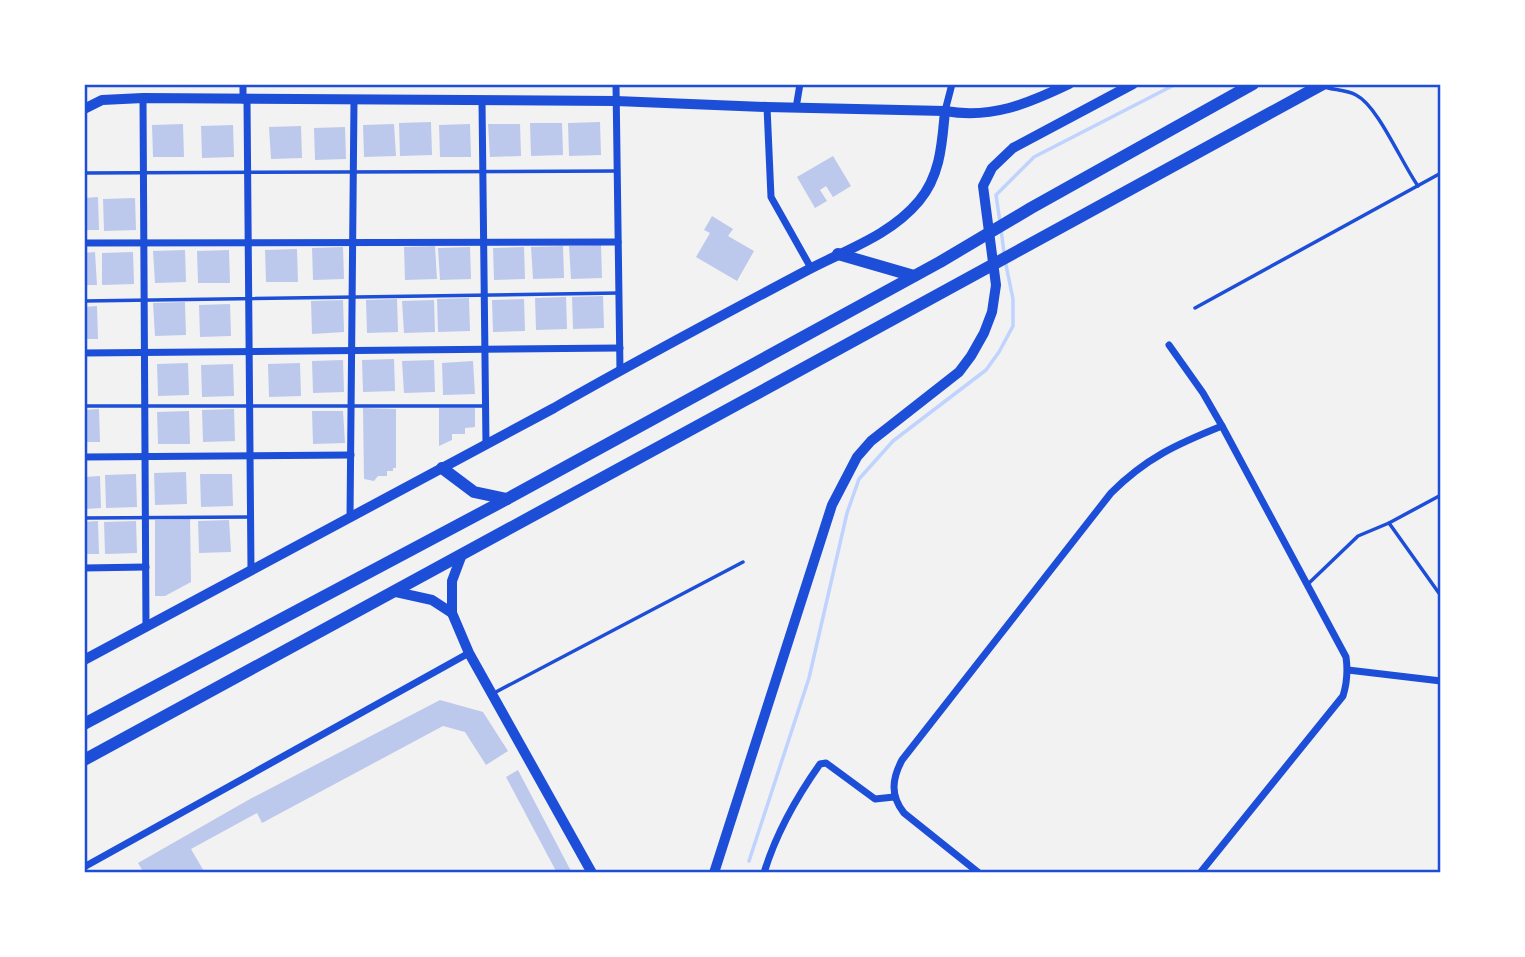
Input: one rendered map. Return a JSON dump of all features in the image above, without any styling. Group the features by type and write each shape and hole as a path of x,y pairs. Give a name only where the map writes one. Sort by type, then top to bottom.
{"highway":[{"path":"84,724 507,499 940,262 1253,84"},
{"path":"84,760 461,557 954,284 1322,85"},
{"path":"838,254 914,276"},
{"path":"442,468 474,492 507,499"}],"street":[{"path":"243,84 248,173 251,570"},
{"path":"615,84 620,371"},
{"path":"796,108 800,84"},
{"path":"84,660 811,268 871,240 907,214 921,199 940,162 945,111 952,84"},
{"path":"84,109 102,100 143,98 482,100 616,101 945,111 968,115 1028,104 1069,84"},
{"path":"722,873 714,873 832,505 841,485 857,457 872,442 959,372 971,356 992,312 996,285 983,186 992,168 1013,148 1133,84"},
{"path":"143,98 146,628"},
{"path":"350,518 354,100"},
{"path":"482,100 486,445"},
{"path":"767,107 771,197 811,268"},
{"path":"84,243 618,242"},
{"path":"1169,345 1203,393 1222,426 1346,657 1348,670 1343,696 1200,873"},
{"path":"84,354 620,348"},
{"path":"979,873 904,813 894,797 895,773 902,760 1111,493 1147,461 1173,446 1222,426"},
{"path":"84,457 351,455"},
{"path":"461,557 452,581 452,613 469,653 592,873"},
{"path":"84,568 146,567"},
{"path":"396,592 432,600 452,613"},
{"path":"84,867 469,653"},
{"path":"1348,670 1441,681"},
{"path":"764,873 774,841 797,797 820,764 826,764 875,799 894,797"}],"lane":[{"path":"1322,85 1354,94 1372,106 1397,154 1418,186"},
{"path":"84,173 617,171"},
{"path":"1195,308 1441,173"},
{"path":"84,301 619,293"},
{"path":"84,406 485,406"},
{"path":"1307,585 1358,536 1441,495"},
{"path":"84,518 251,517"},
{"path":"1389,523 1441,596"},
{"path":"492,694 743,562"}],"building":[{"path":"431,122 432,155 400,156 399,123"},
{"path":"600,122 601,155 569,156 568,123"},
{"path":"530,123 562,123 563,155 531,156"},
{"path":"183,124 184,157 153,157 152,125"},
{"path":"394,124 396,156 364,157 363,125"},
{"path":"470,124 471,157 440,157 439,125"},
{"path":"488,124 520,124 521,156 490,157"},
{"path":"233,125 234,157 202,158 201,126"},
{"path":"301,126 302,158 271,159 269,127"},
{"path":"345,127 346,159 315,160 314,128"},
{"path":"833,156 851,186 833,197 826,186 820,190 827,201 815,208 797,177"},
{"path":"98,197 99,230 84,230 84,198"},
{"path":"135,198 136,230 104,231 103,199"},
{"path":"712,216 733,229 728,236 754,251 737,281 696,257 710,233 704,230"},
{"path":"601,245 602,278 571,279 569,246"},
{"path":"435,246 437,279 405,280 404,247"},
{"path":"563,246 564,278 533,279 531,247"},
{"path":"343,247 344,279 313,280 312,248"},
{"path":"470,247 471,279 440,280 438,248"},
{"path":"524,247 525,279 494,280 493,248"},
{"path":"297,249 298,282 266,282 265,250"},
{"path":"185,250 186,282 155,283 153,251"},
{"path":"229,250 230,283 198,283 197,251"},
{"path":"95,252 97,285 84,285 84,253"},
{"path":"133,252 134,284 102,285 102,253"},
{"path":"603,296 604,328 573,329 572,297"},
{"path":"566,297 567,329 536,330 535,298"},
{"path":"469,298 470,331 438,332 437,299"},
{"path":"397,299 398,332 367,333 366,300"},
{"path":"524,299 525,331 493,332 492,300"},
{"path":"343,300 344,332 312,334 311,301"},
{"path":"434,300 435,332 404,333 402,301"},
{"path":"185,302 186,335 155,336 153,303"},
{"path":"230,304 231,336 200,337 199,305"},
{"path":"97,306 98,339 84,339 84,307"},
{"path":"394,359 395,391 363,392 362,360"},
{"path":"343,360 344,392 313,393 312,361"},
{"path":"434,360 435,392 404,393 402,361"},
{"path":"473,361 475,394 443,395 442,363"},
{"path":"188,363 189,395 158,396 157,364"},
{"path":"300,363 301,396 269,397 268,364"},
{"path":"233,364 234,396 202,397 201,365"},
{"path":"363,408 396,409 396,468 387,471 387,476 378,476 374,481 364,479"},
{"path":"439,408 475,408 475,427 465,428 465,434 452,434 452,440 439,446"},
{"path":"99,409 100,442 84,442 84,410"},
{"path":"234,409 235,441 203,442 202,410"},
{"path":"189,411 190,444 158,444 157,412"},
{"path":"312,411 343,411 345,443 313,444"},
{"path":"186,472 187,504 155,505 154,473"},
{"path":"136,474 137,507 106,508 105,475"},
{"path":"200,474 232,474 233,506 201,507"},
{"path":"100,476 101,508 84,509 84,477"},
{"path":"190,519 191,582 165,596 155,596 155,520"},
{"path":"229,520 231,552 199,553 198,521"},
{"path":"98,521 99,554 84,554 84,522"},
{"path":"136,521 137,553 105,554 104,522"},
{"path":"440,700 483,712 508,751 486,765 465,732 443,726 262,823 257,813 191,849 205,873 144,873 138,863 250,799"},
{"path":"518,770 572,873 557,873 506,777"}],"waterway":[{"path":"1000,222 996,195 1034,157 1176,84"},
{"path":"1001,229 1004,253"},
{"path":"749,861 809,678 847,513 859,479 893,441 986,370 999,352 1013,326 1013,299 1005,260"}]}
